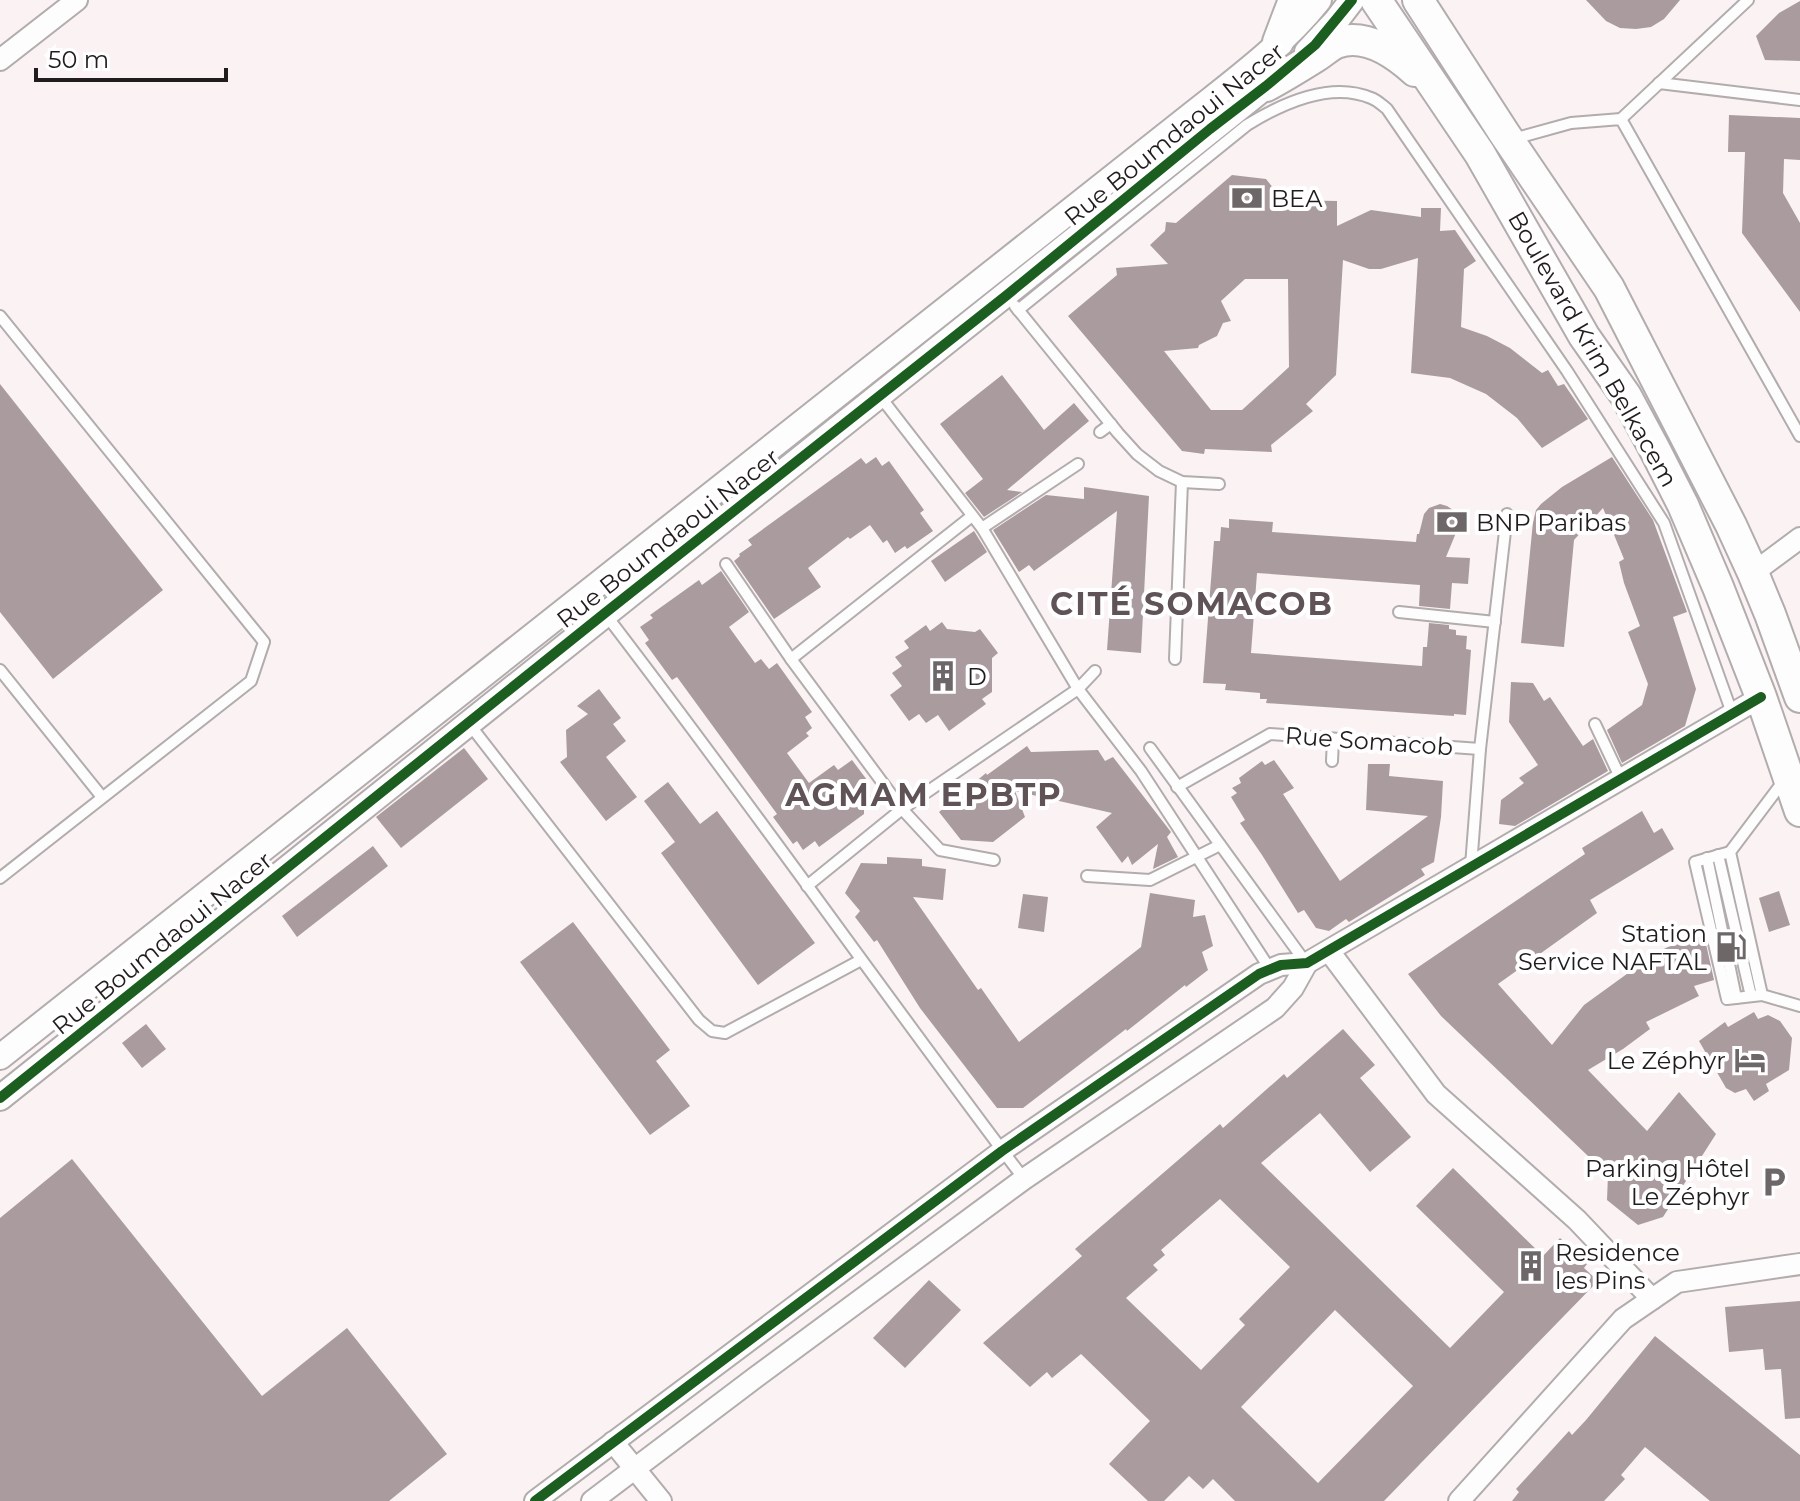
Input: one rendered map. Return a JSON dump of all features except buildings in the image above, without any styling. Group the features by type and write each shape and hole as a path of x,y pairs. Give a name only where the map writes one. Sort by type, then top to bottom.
{"main road":[{"path":"1278,42 1294,0"},
{"name":"Boulevard Krim Belkacem","path":"1376,0 1480,154 1584,336 1626,396 1654,448 1683,505 1761,697 1800,811"},
{"name":"Boulevard Krim Belkacem","path":"1418,0 1609,288 1731,525 1770,614 1800,697"},
{"path":"1266,86 1336,43 1351,41 1368,42 1394,54 1440,94"}],"street":[{"path":"0,60 77,0"},
{"name":"Rue Boumdaoui Nacer","path":"0,1057 1195,112 1305,18 1319,0"},
{"name":"Rue Boumdaoui Nacer","path":"0,1098 880,396 1012,302 1210,129 1315,45 1352,0"},
{"path":"1753,573 1800,538"},
{"path":"535,1501 1002,1151 1270,969 1307,963 1329,951 1761,697"},
{"path":"1329,951 1436,1094 1577,1220 1652,1299"},
{"path":"592,1501 1024,1179 1275,1008 1293,988 1307,963"},
{"path":"1461,1500 1623,1319 1677,1282 1799,1265"},
{"path":"613,1442 661,1501"}],"lane":[{"path":"1509,141 1571,123 1621,119 1748,0"},
{"path":"1659,83 1800,100"},
{"path":"1012,302 1268,112 1290,102 1335,93 1373,99 1387,109 1567,371 1664,523 1732,713"},
{"path":"1621,119 1800,436"},
{"path":"991,274 1111,424 1144,460 1182,482 1219,484"},
{"path":"0,316 264,642 251,681 0,878"},
{"path":"863,374 982,528 1078,689 1141,771 1270,969"},
{"path":"1100,432 1111,424"},
{"path":"1123,458 1144,460"},
{"path":"982,528 1078,464"},
{"path":"1175,659 1182,482"},
{"path":"1471,866 1480,749 1507,514"},
{"path":"791,659 972,516"},
{"path":"726,564 791,659 902,809 940,850 994,860"},
{"path":"588,591 675,704 1024,1179"},
{"path":"1399,612 1495,622"},
{"path":"0,670 102,797"},
{"path":"807,886 902,809 1078,689 1095,671"},
{"path":"468,723 699,1020 712,1031 725,1033 861,960"},
{"path":"1595,724 1621,779"},
{"name":"Rue Somacob","path":"1177,787 1270,734 1480,749"},
{"path":"1332,761 1333,739"},
{"path":"1150,748 1307,963"},
{"path":"1713,857 1730,852 1789,774"},
{"path":"1087,876 1150,880 1220,845"},
{"path":"1730,852 1756,996"},
{"path":"1713,857 1756,996"},
{"path":"1713,857 1736,998 1756,996 1800,1006"}],"cycle path":[{"path":"0,1098 1266,86 1315,45 1352,0"},
{"path":"535,1501 1002,1151 1259,974 1281,965 1307,963 1761,697"}],"place":[{"name":"BEA","path":"1247,198"},
{"name":"BNP Paribas","path":"1452,522"},
{"name":"D","path":"943,676"},
{"name":"Station Service NAFTAL","path":"1731,947"},
{"name":"Le Zéphyr","path":"1750,1060"},
{"name":"Parking Hôtel Le Zéphyr","path":"1774,1182"},
{"name":"Residence les Pins","path":"1531,1266"}],"district":[{"name":"CITÉ SOMACOB","path":"1192,603"},
{"name":"AGMAM EPBTP","path":"924,794"}]}
